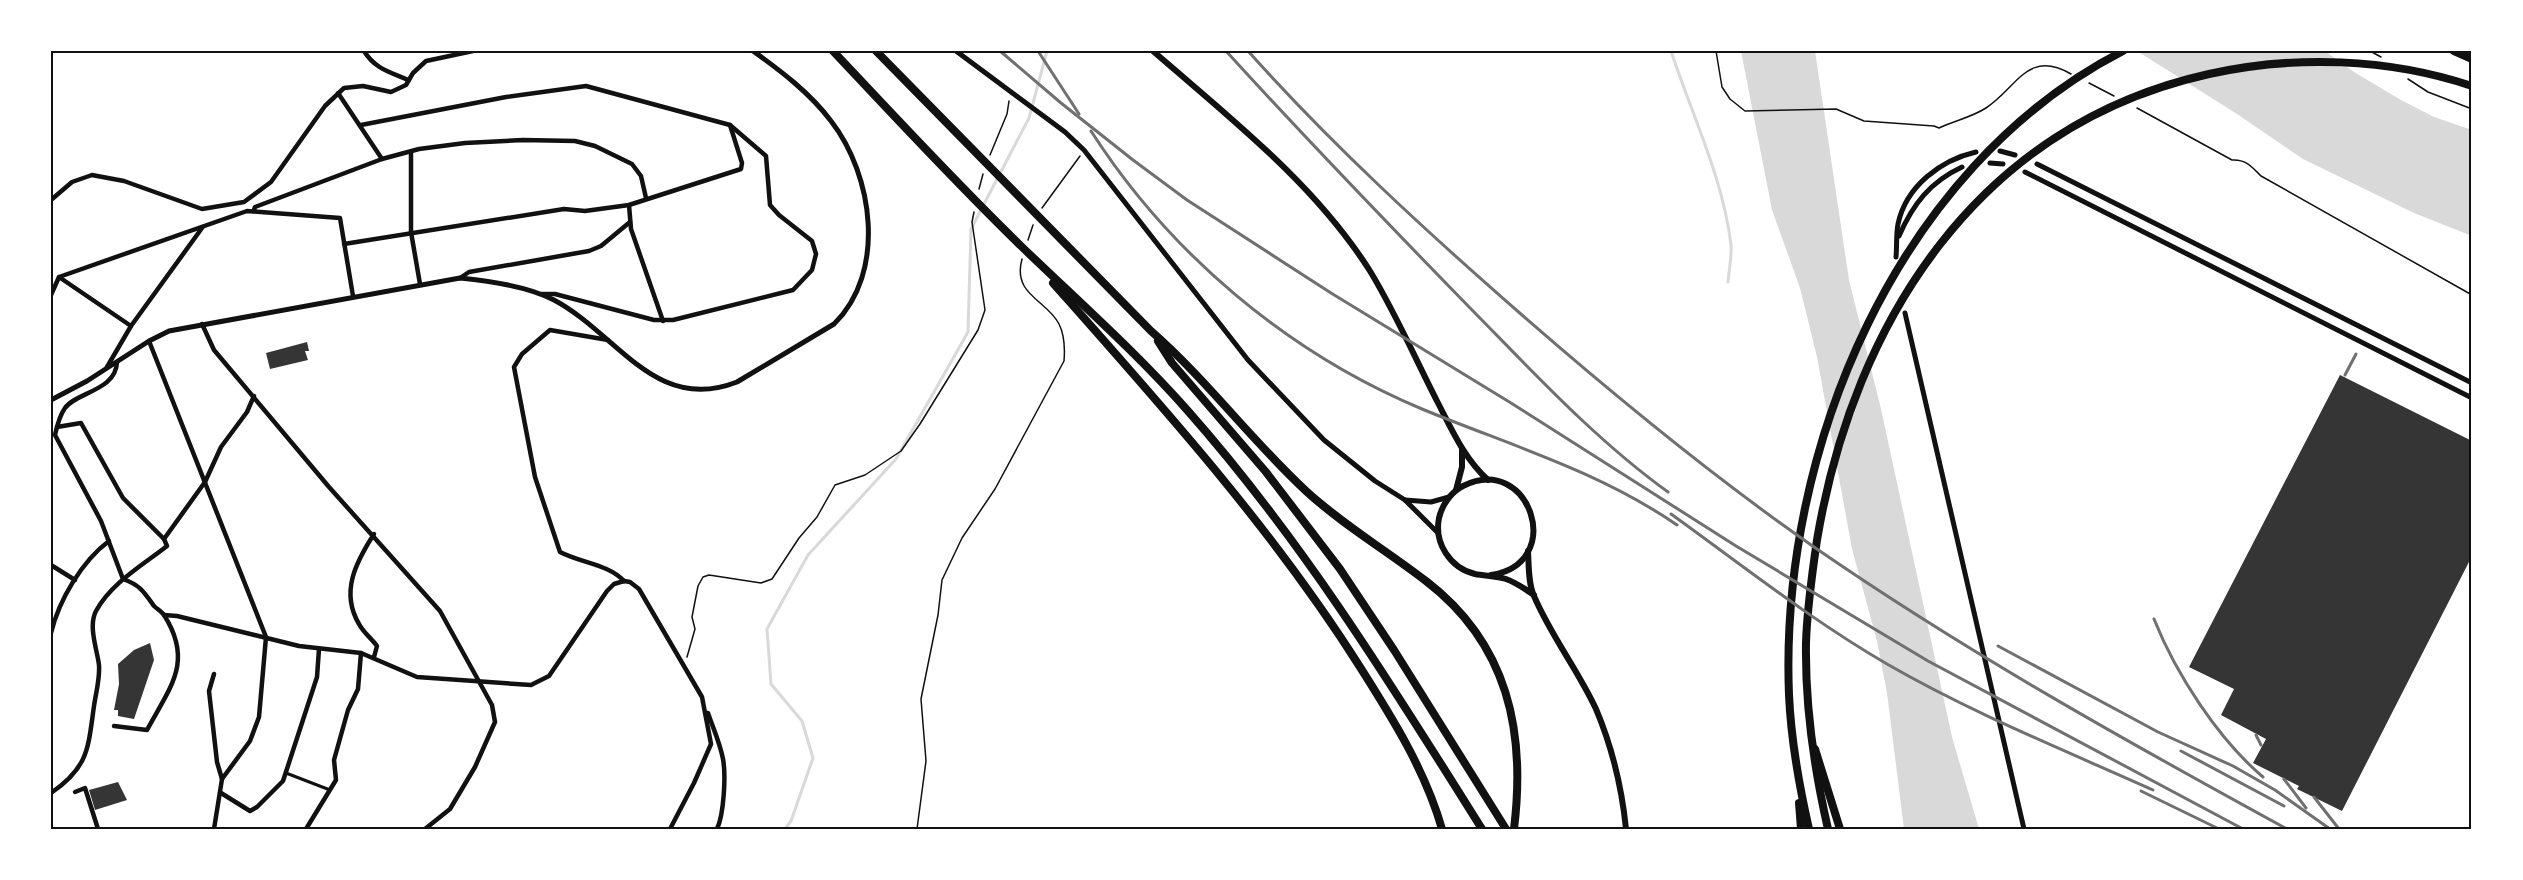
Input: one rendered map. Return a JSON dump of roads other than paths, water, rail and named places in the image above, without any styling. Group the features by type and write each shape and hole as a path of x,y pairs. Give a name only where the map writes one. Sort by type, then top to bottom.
{"highway":[{"path":"833,51 1061,287 1206,457 1303,581 1349,649 1406,741 1426,782 1442,829"},
{"path":"876,51 1150,331 1182,359 1258,443 1311,496 1346,524 1427,581 1457,609 1489,651 1508,698 1516,758 1514,829"},
{"path":"1801,829 1797,767 1791,724 1789,660 1793,586 1807,494 1836,398 1874,312 1908,254 1942,206 1982,159 2018,123 2086,72 2123,51"},
{"path":"2454,51 2472,59"},
{"path":"1840,829 1822,782 1811,739 1806,645 1809,596 1822,510 1836,451 1873,354 1899,302 1931,254 1972,206 2020,163 2081,122 2145,92 2204,75 2265,64 2322,62 2398,68 2472,86"},
{"path":"1061,287 1108,327 1186,410 1286,531 1371,652 1482,829"},
{"path":"1150,331 1173,363 1271,478 1340,569 1417,685 1506,829"},
{"path":"1822,782 1828,829"},
{"path":"1799,792 1809,829"}],"main road":[{"path":"1153,51 1271,156 1320,206 1367,267 1462,449 1488,480"},
{"path":"1456,490 1462,467 1462,449"},
{"path":"1534,595 1514,582 1491,575 1472,573 1453,562 1446,554 1438,533 1440,514 1449,497 1456,490 1471,483 1488,480 1508,485 1517,491 1530,508 1534,529 1528,550 1529,573 1534,595 1596,709 1617,775 1626,829"},
{"path":"1491,575 1514,566 1528,550"}],"street":[{"path":"364,51 370,60 382,70 408,80"},
{"path":"51,200 72,182 92,176 124,181 202,208 244,202 271,182 325,106 344,88 353,85 392,92 406,85 418,67 430,59 473,51"},
{"path":"51,400 169,331 460,278 539,294 564,306 651,375 665,383 692,390 712,390 737,382 834,324 854,301 866,261 868,242 865,202 853,159 844,140 816,104 782,72 753,51"},
{"path":"956,51 1065,132 1084,150 1276,392 1324,440 1375,481 1405,500 1438,533"},
{"path":"361,125 506,97 586,86 730,125 766,156 770,205 812,241 815,247 816,259 806,279 793,290 663,321 555,294 539,294"},
{"path":"338,93 382,159"},
{"path":"344,244 564,209 585,210 629,205 741,169 742,163 730,125"},
{"path":"254,210 255,207 382,159 411,152 481,142 586,142 632,164 641,176 646,198"},
{"path":"2000,151 2015,155"},
{"path":"411,152 411,232 420,284"},
{"path":"1896,256 1902,210 1916,187 1947,162 1976,152"},
{"path":"1990,163 2003,164"},
{"path":"2037,164 2472,383"},
{"path":"1897,240 1906,219 1925,192 1935,182 1962,167"},
{"path":"2025,172 2472,398"},
{"path":"244,202 247,211"},
{"path":"629,205 630,222 663,321"},
{"path":"51,295 59,277 254,210 340,218 353,296"},
{"path":"460,278 469,272 589,251 601,246 630,222"},
{"path":"105,370 130,326 202,228"},
{"path":"59,277 130,326"},
{"path":"1905,313 2024,829"},
{"path":"202,324 214,350 329,487 374,534 440,610 492,705 495,722 475,767 450,809 424,829"},
{"path":"608,340 550,330 522,354 514,367 535,477 560,552 575,560 615,571 624,581"},
{"path":"149,341 266,637 260,717 250,741 222,779"},
{"path":"114,726 147,730 177,674 179,650 164,615 155,607 142,588 123,579 101,521 55,435 66,406 112,378 117,369 117,362"},
{"path":"164,539 205,482 221,447 247,412 254,396"},
{"path":"51,793 80,766 89,747 100,678 93,619 95,611 108,593 123,579 167,546 164,539 123,498 81,423 57,427"},
{"path":"1405,500 1431,502 1449,497"},
{"path":"374,534 353,571 350,596 353,613 360,627 377,646 374,657"},
{"path":"51,633 53,623 75,580 95,552 109,541"},
{"path":"51,565 75,580"},
{"path":"164,615 177,616 319,649 361,653 417,677 531,685 549,676 607,591 614,584 630,582 639,589 702,697 723,760 722,811 717,829"},
{"path":"220,793 246,810 253,810 283,780 318,677 319,649"},
{"path":"306,829 332,790 336,780 334,760 348,710 358,689 361,653"},
{"path":"214,674 209,691 217,762 222,779 214,829"},
{"path":"670,829 711,744 702,697"},
{"path":"286,773 332,790"},
{"path":"75,792 85,788 98,829"}],"waterway":[{"path":"785,829 791,821 813,758 802,721 771,684 767,629 808,555 896,459 968,332 971,229 1029,118 1047,51"},
{"path":"1671,51 1721,195 1731,245 1728,282"}],"railway":[{"path":"1000,51 1061,103 1187,200 1331,293 1511,403 1736,546 1928,661 2243,829"},
{"path":"1038,51 1079,114"},
{"path":"1226,51 1349,183 1544,383 1616,451 1668,492"},
{"path":"1248,51 1313,121 1451,252 1593,376 1739,492 1814,547 1929,623 2107,729 2287,829"},
{"path":"1091,131 1122,176 1157,218 1195,258 1279,329 1325,359 1373,386 1422,409 1585,474 1647,506 1677,525"},
{"path":"2345,375 2356,354"},
{"path":"1671,514 1804,611 1887,664 1985,715 2153,790"},
{"path":"2154,619 2174,662 2200,704 2230,744 2263,777"},
{"path":"1998,646 2158,732 2233,766 2275,790 2330,829"},
{"path":"2256,735 2261,745"},
{"path":"2181,751 2284,806"},
{"path":"2284,779 2306,808"},
{"path":"2141,791 2219,829"},
{"path":"2314,797 2339,829"}]}
